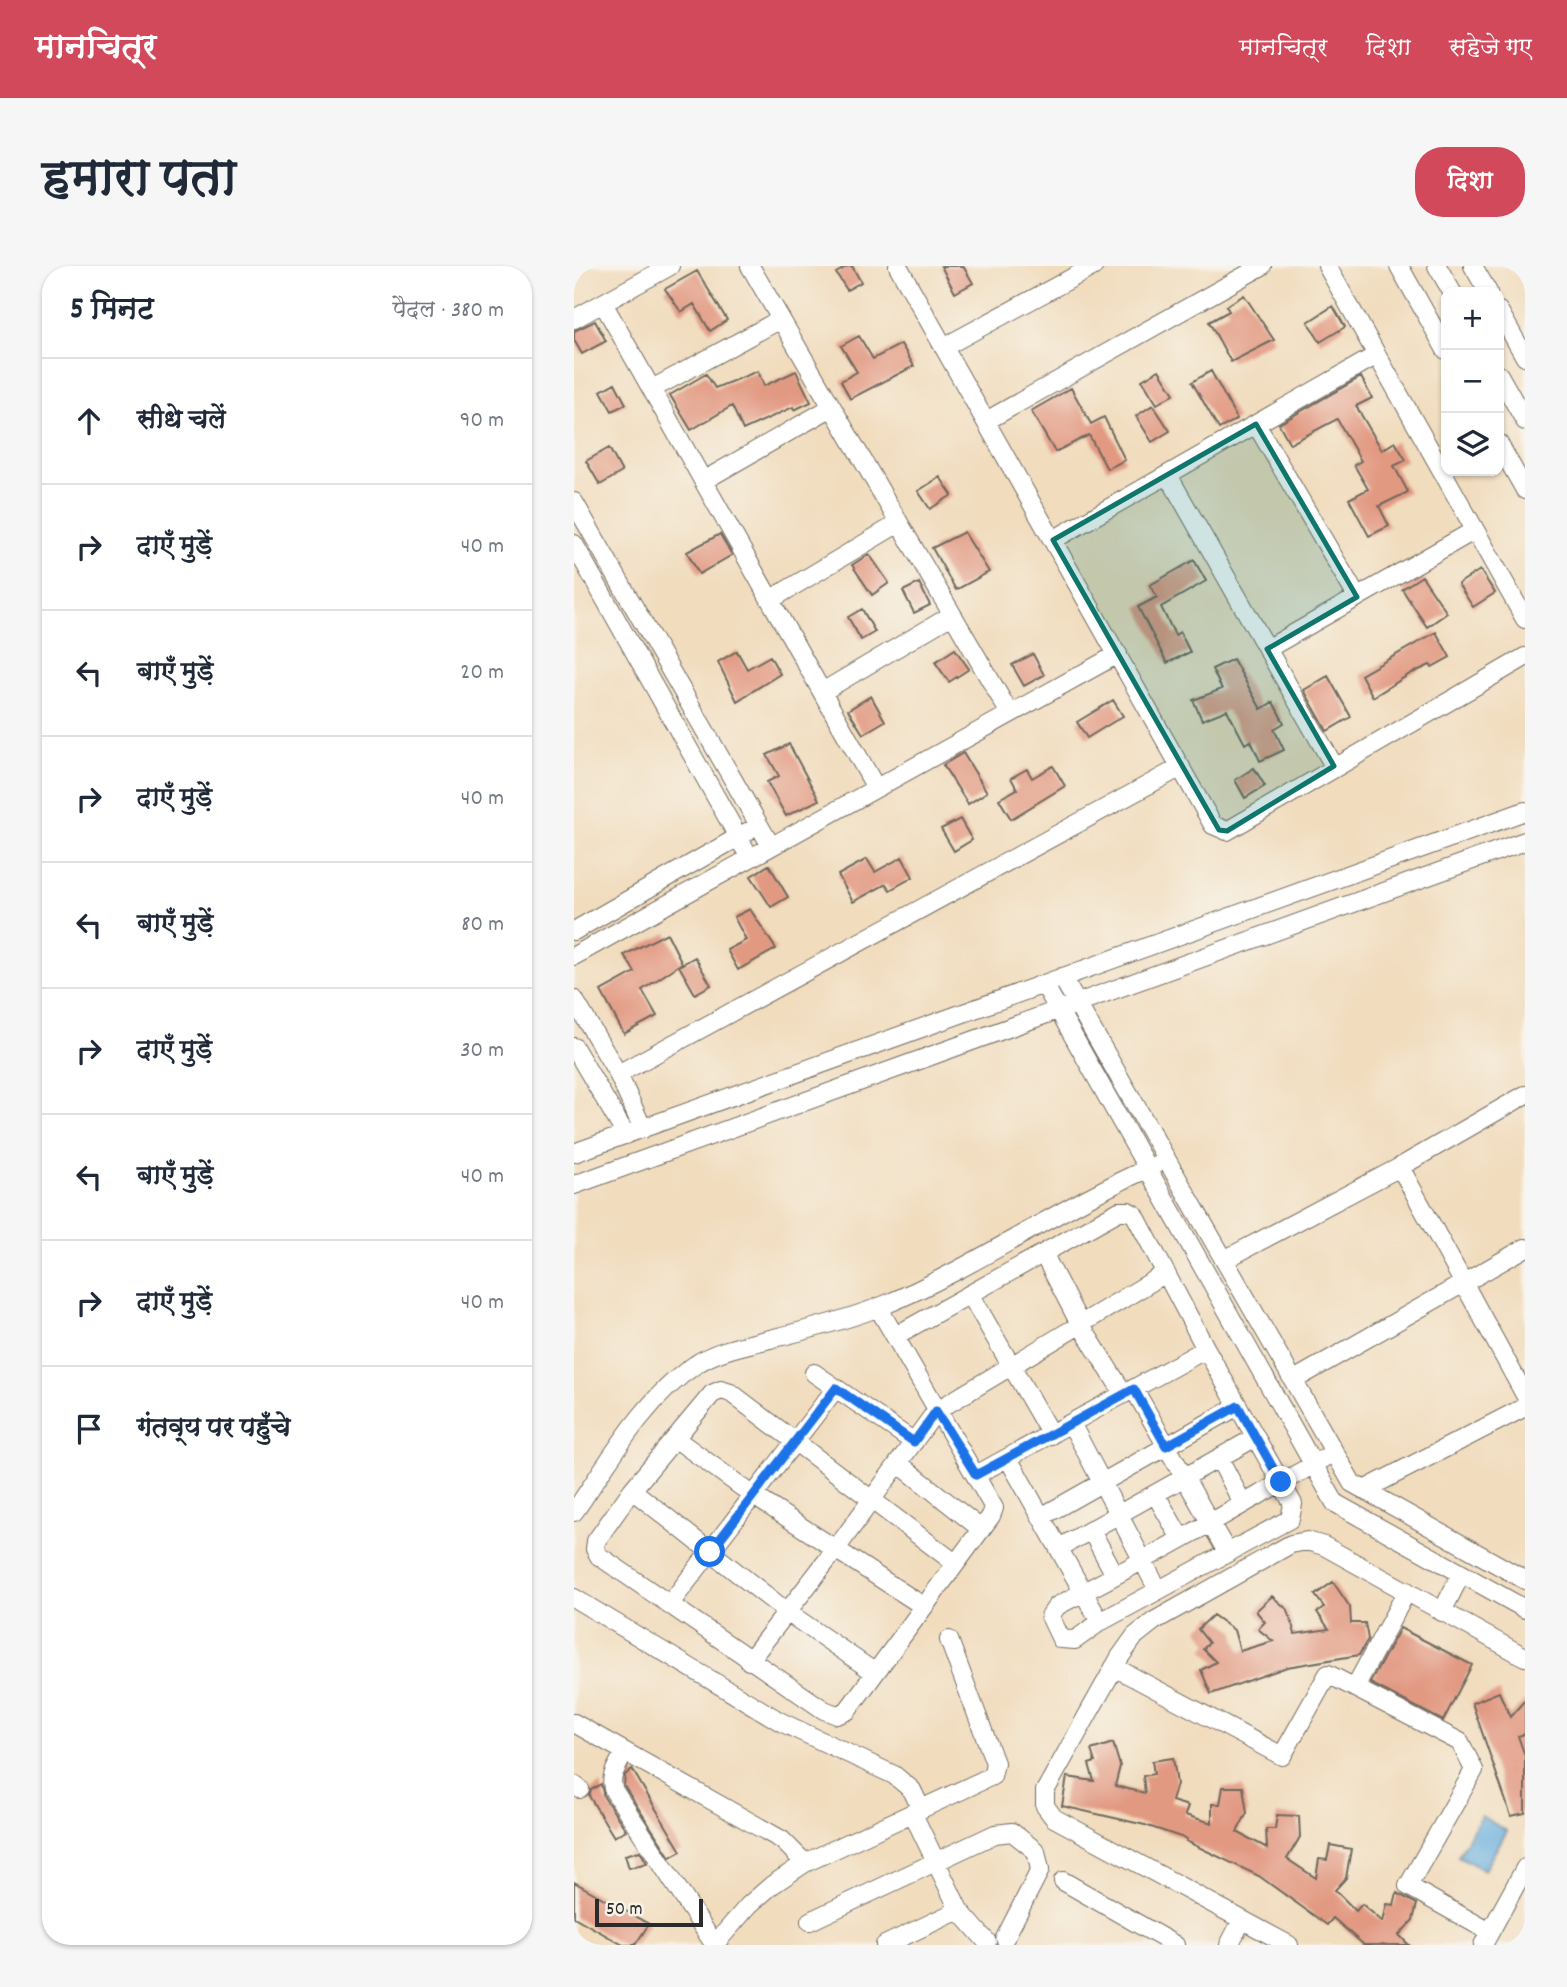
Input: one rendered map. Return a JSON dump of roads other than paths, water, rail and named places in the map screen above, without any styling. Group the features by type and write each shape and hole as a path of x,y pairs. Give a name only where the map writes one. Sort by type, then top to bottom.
{"street":[{"path":"574,319 670,266"},
{"path":"750,266 1010,714"},
{"path":"898,266 1213,825 1227,831 1334,766 1525,657"},
{"path":"944,347 1094,266"},
{"path":"986,421 1262,266"},
{"path":"1327,266 1525,619"},
{"path":"1399,266 1445,350"},
{"path":"1437,266 1449,287"},
{"path":"1473,266 1485,287"},
{"path":"603,303 876,788"},
{"path":"652,389 781,319"},
{"path":"1504,320 1525,357"},
{"path":"1053,540 1377,355"},
{"path":"1504,384 1525,421"},
{"path":"703,481 832,407"},
{"path":"1256,424 1357,597"},
{"path":"1504,453 1525,491"},
{"path":"1167,475 1334,766"},
{"path":"574,502 771,846"},
{"path":"770,600 899,523"},
{"path":"1267,649 1475,530"},
{"path":"574,544 750,858"},
{"path":"822,692 952,615"},
{"path":"574,956 1118,654"},
{"path":"618,1074 1181,767"},
{"path":"574,1153 1525,811"},
{"path":"574,931 759,825"},
{"path":"574,1185 1525,841"},
{"path":"1062,977 1352,1483 1525,1580"},
{"path":"1044,984 1335,1503 1525,1609"},
{"path":"574,999 618,1074 635,1132"},
{"path":"574,1047 635,1132"},
{"path":"1224,1260 1400,1167 1525,1095"},
{"path":"574,1512 630,1432 662,1394 696,1364 733,1349 819,1327 928,1286 1147,1168 1167,1160"},
{"path":"1400,1167 1525,1395"},
{"path":"895,1336 1119,1211 1128,1211 1135,1216 1167,1273 1206,1349 1255,1437 1281,1482 1293,1504 1290,1519 1069,1641 1061,1639 1051,1622 1053,1611 1083,1592 1281,1482 1313,1466 1334,1452"},
{"path":"1294,1380 1525,1248"},
{"path":"1044,1255 1080,1324 1166,1446 1227,1552"},
{"path":"749,1661 836,1549 936,1411 1167,1273"},
{"path":"970,1294 1051,1434"},
{"path":"878,1307 993,1508 981,1529 874,1672 848,1712 838,1715 824,1710 599,1556 595,1549 596,1541 632,1490 712,1394 721,1390 730,1393 796,1441 955,1563"},
{"path":"976,1475 1206,1349"},
{"path":"814,1373 914,1442"},
{"path":"669,1605 836,1388"},
{"path":"1041,1517 1238,1406"},
{"path":"1364,1490 1525,1407"},
{"path":"1071,1423 1158,1590"},
{"path":"1059,1548 1255,1437"},
{"path":"677,1439 754,1496 923,1606"},
{"path":"1008,1458 1100,1622"},
{"path":"1219,1458 1243,1504"},
{"path":"898,1463 981,1529"},
{"path":"632,1490 787,1612 874,1672"},
{"path":"1156,1495 1181,1539"},
{"path":"1091,1530 1115,1575"},
{"path":"1289,1945 1054,1818 1045,1806 1045,1791 1114,1667 1135,1636 1154,1621 1291,1544 1307,1541 1324,1546 1525,1657"},
{"path":"1442,1612 1461,1574"},
{"path":"1355,1687 1407,1591"},
{"path":"574,1598 781,1722 894,1775 912,1790 917,1811 937,1862 960,1909 986,1943 995,1933 1012,1941 1040,1870 1041,1861 1023,1838 1003,1831 937,1862 810,1921"},
{"path":"625,1752 613,1776 611,1784 614,1791 714,1945 757,1898 805,1863 987,1779 995,1770 995,1763 948,1640"},
{"path":"1114,1667 1282,1756 1328,1674 1355,1687 1460,1742 1475,1770 1408,1886 1486,1939 1525,1868"},
{"path":"574,1723 782,1840 805,1863"},
{"path":"1063,1881 1175,1945"},
{"path":"885,1945 960,1909"},
{"path":"1229,1945 1242,1920"}],"water":[{"path":"1481,1816 1507,1831 1484,1870 1458,1856"}]}
